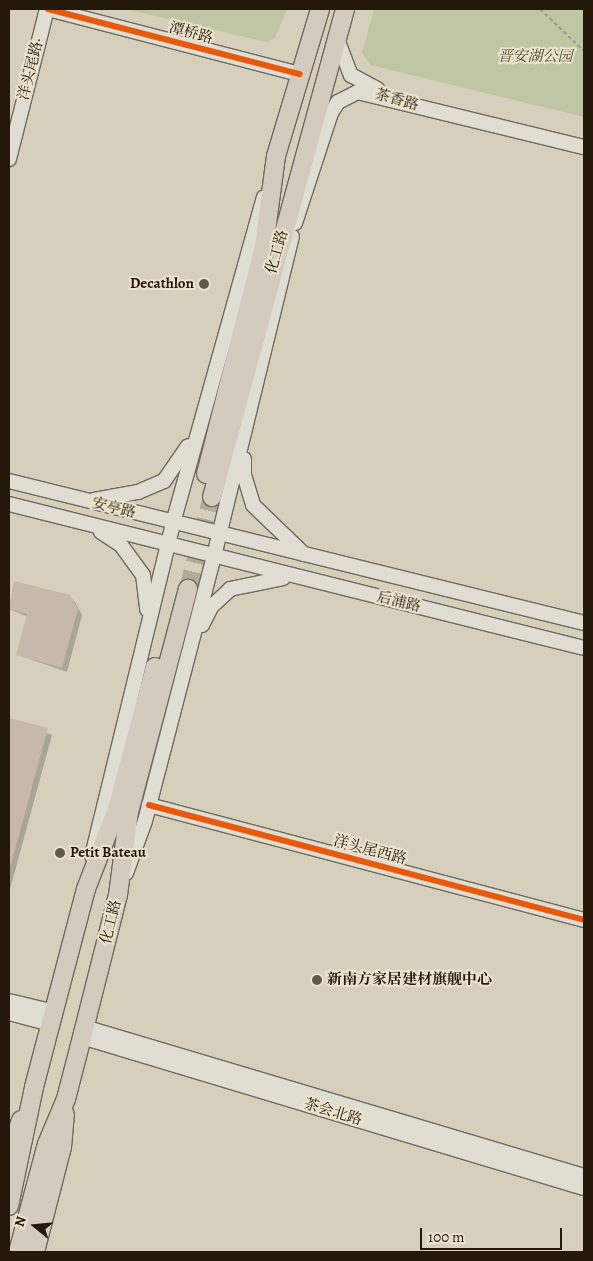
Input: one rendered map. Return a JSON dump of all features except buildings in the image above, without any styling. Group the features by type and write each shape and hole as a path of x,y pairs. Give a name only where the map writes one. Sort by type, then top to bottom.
{"highway":[{"name":"化工路","path":"320,9 276,156 264,246 206,496 304,164 345,9"},
{"name":"化工路","path":"9,1206 34,1087 86,889 117,809 182,587 130,812 118,895 66,1099 47,1144 18,1252"},
{"path":"10,1149 34,1087"},
{"path":"35,1252 62,1147 66,1099"}],"main road":[{"name":"潭桥路","path":"47,9 300,74"},
{"name":"洋头尾路·","path":"9,159 47,9"},
{"name":"茶香路","path":"337,39 347,69 370,87 584,137"},
{"name":"茶香路","path":"295,224 331,112 338,102 358,92 584,147"},
{"path":"86,889 168,545 276,156"},
{"path":"118,895 149,805 214,556 295,224 304,164"},
{"path":"86,501 138,492 164,481 176,470 201,421"},
{"path":"245,430 244,475 253,505 306,556"},
{"name":"安亭路","path":"9,481 219,534"},
{"name":"安亭路","path":"9,504 214,556"},
{"path":"80,522 110,536 133,558 144,582 148,627"},
{"name":"后浦路","path":"219,534 584,623"},
{"name":"后浦路","path":"214,556 584,648"},
{"path":"187,657 211,607 230,589 264,579 300,578"},
{"name":"洋头尾西路","path":"149,805 584,920"},
{"path":"9,1001 52,1018"},
{"path":"9,1013 52,1018"},
{"name":"茶会北路","path":"83,1032 584,1176"},
{"name":"茶会北路","path":"83,1032 584,1188"}],"path":[{"path":"540,9 584,50"}],"green space":[{"path":"125,9 287,9 275,38 267,42"},
{"name":"晋安湖公园","path":"374,9 584,9 584,117 370,65 362,52"}],"tunnel":[{"path":"188,589 212,497"}],"cycle path":[{"path":"48,9 300,74"},
{"path":"149,805 584,920"}],"place":[{"name":"Decathlon","path":"204,284"},
{"name":"Petit Bateau","path":"60,853"},
{"name":"新南方家居建材旗舰中心","path":"317,980"}]}
